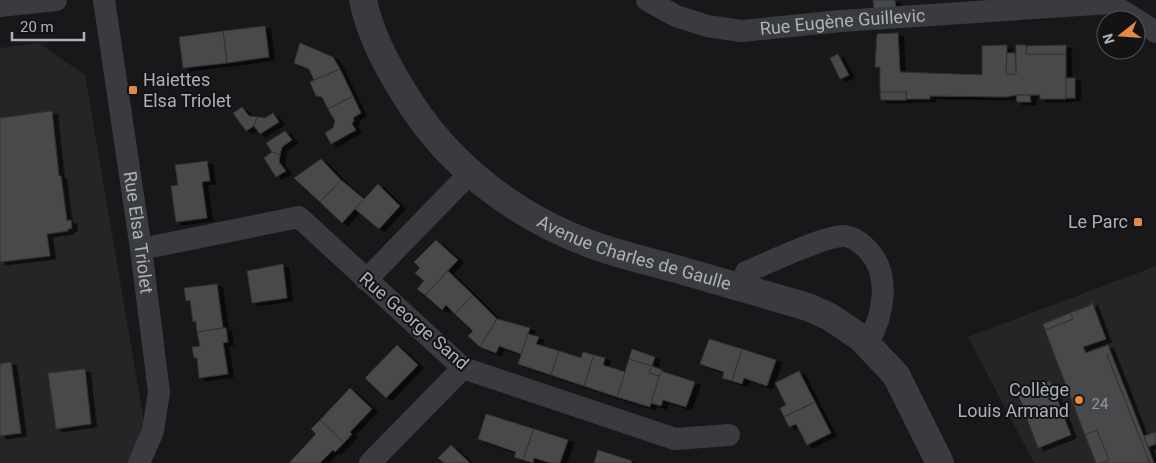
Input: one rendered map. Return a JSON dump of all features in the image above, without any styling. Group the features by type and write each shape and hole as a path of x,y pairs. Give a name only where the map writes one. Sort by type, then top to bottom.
{"street":[{"path":"0,6 56,0"},
{"name":"Rue Elsa Triolet","path":"104,0 141,249 159,392 153,431 139,463"},
{"name":"Avenue Charles de Gaulle","path":"363,0 369,23 386,65 412,106 440,144 470,173 522,211 561,232 596,246 808,307 823,314 867,344 896,375 940,463"},
{"name":"Rue Eugène Guillevic","path":"647,0 676,16 707,26 741,31 1110,3 1156,32"},
{"path":"366,280 470,173"},
{"name":"Rue George Sand","path":"141,249 299,218 463,368 676,439 729,435"},
{"path":"740,288 746,272 800,250 843,236 858,240 874,256 884,284 878,327 867,344"},
{"path":"370,463 463,368"}],"shaded area":[{"path":"39,43 85,75 151,463 0,463 0,48"},
{"name":"Collège Louis Armand","path":"1156,266 1156,463 1034,463 968,337"}],"building":[{"path":"873,0 895,0 896,10 874,11"},
{"path":"265,26 269,57 227,63 223,31"},
{"path":"223,31 227,63 183,68 179,37"},
{"path":"898,33 900,72 982,75 982,46 1007,45 1006,74 1016,74 1016,45 1026,45 1026,54 1066,54 1066,99 1040,99 1040,95 1016,95 1007,97 930,96 930,99 906,99 906,92 880,92 880,67 875,67 877,34"},
{"path":"300,43 333,57 340,69 314,80 309,69 294,63"},
{"path":"1066,45 1066,54 1026,54 1027,46"},
{"path":"1007,53 1015,53 1016,74 1006,74"},
{"path":"838,54 849,75 840,79 830,58"},
{"path":"340,69 353,96 328,109 322,97 316,96 310,82"},
{"path":"1066,78 1075,78 1075,98 1066,98"},
{"path":"880,92 906,92 906,100 881,100"},
{"path":"1016,95 1030,95 1031,102 1017,102"},
{"path":"353,96 361,113 353,118 352,124 356,130 331,144 325,133 333,128 335,121 328,109"},
{"path":"242,107 249,116 257,117 254,126 246,131 233,113"},
{"path":"52,111 59,176 61,176 67,221 71,220 72,228 68,229 68,231 47,234 50,256 0,262 0,118"},
{"path":"273,113 279,122 260,134 254,126 257,117 265,118"},
{"path":"285,131 292,140 282,147 280,155 272,152 266,143"},
{"path":"272,152 280,155 279,162 286,171 276,177 264,158"},
{"path":"321,159 341,180 320,202 294,178"},
{"path":"207,161 210,181 202,182 207,218 176,222 171,186 178,185 175,165"},
{"path":"341,180 364,199 342,223 320,202"},
{"path":"378,184 400,206 379,229 355,209"},
{"path":"436,240 458,260 425,295 417,289 424,281 415,273 420,268 414,262"},
{"path":"283,264 287,298 252,303 247,271"},
{"path":"448,271 473,295 455,314 446,305 442,310 425,295"},
{"path":"217,284 223,328 197,332 196,321 193,322 190,300 186,301 184,288"},
{"path":"473,295 497,319 480,347 468,336 473,331 455,314"},
{"path":"1092,302 1106,339 1083,347 1086,353 1108,345 1111,353 1107,355 1150,463 1100,463 1109,460 1097,430 1085,435 1045,330 1073,319 1070,313 1091,305"},
{"path":"1070,313 1073,319 1045,330 1043,324"},
{"path":"497,319 530,328 521,354 499,346 496,353 480,347"},
{"path":"226,328 228,342 223,343 228,374 199,378 197,358 194,358 192,347 200,346 197,332"},
{"path":"528,334 539,337 536,344 559,351 551,375 518,364"},
{"path":"709,339 742,349 732,381 722,378 724,372 700,364"},
{"path":"397,345 418,365 386,398 365,378"},
{"path":"632,349 655,357 652,366 629,359"},
{"path":"742,349 776,360 767,386 744,378 742,384 732,381"},
{"path":"559,351 581,358 583,352 594,355 584,386 551,375"},
{"path":"1111,353 1154,463 1150,463 1107,355"},
{"path":"594,355 605,358 603,365 625,372 617,397 584,386"},
{"path":"629,359 652,366 649,373 660,376 650,407 617,397"},
{"path":"11,362 21,433 0,436 0,364"},
{"path":"652,366 662,370 660,376 649,373"},
{"path":"85,369 91,424 56,429 48,373"},
{"path":"661,371 695,382 686,407 663,400 661,406 651,403"},
{"path":"799,371 815,402 784,417 780,408 786,405 775,383"},
{"path":"1050,381 1071,435 1038,448 1018,394"},
{"path":"350,388 372,409 350,432 352,434 344,443 320,420"},
{"path":"815,402 831,433 807,445 796,424 789,427 784,417"},
{"path":"486,414 534,429 523,460 514,457 516,452 478,439"},
{"path":"320,420 344,443 335,452 333,450 320,463 289,463 316,434 311,429"},
{"path":"534,429 568,440 560,463 551,463 534,458 533,463 523,460"},
{"path":"1097,430 1109,460 1100,463 1096,463 1085,435"},
{"path":"1156,432 1156,444 1148,447 1144,436"},
{"path":"451,445 470,463 444,463 438,458"},
{"path":"598,450 632,461 631,463 594,463"}],"place":[{"name":"Haiettes Elsa Triolet","path":"133,90"},
{"name":"Le Parc","path":"1138,222"},
{"name":"Collège Louis Armand","path":"1079,400"}]}
